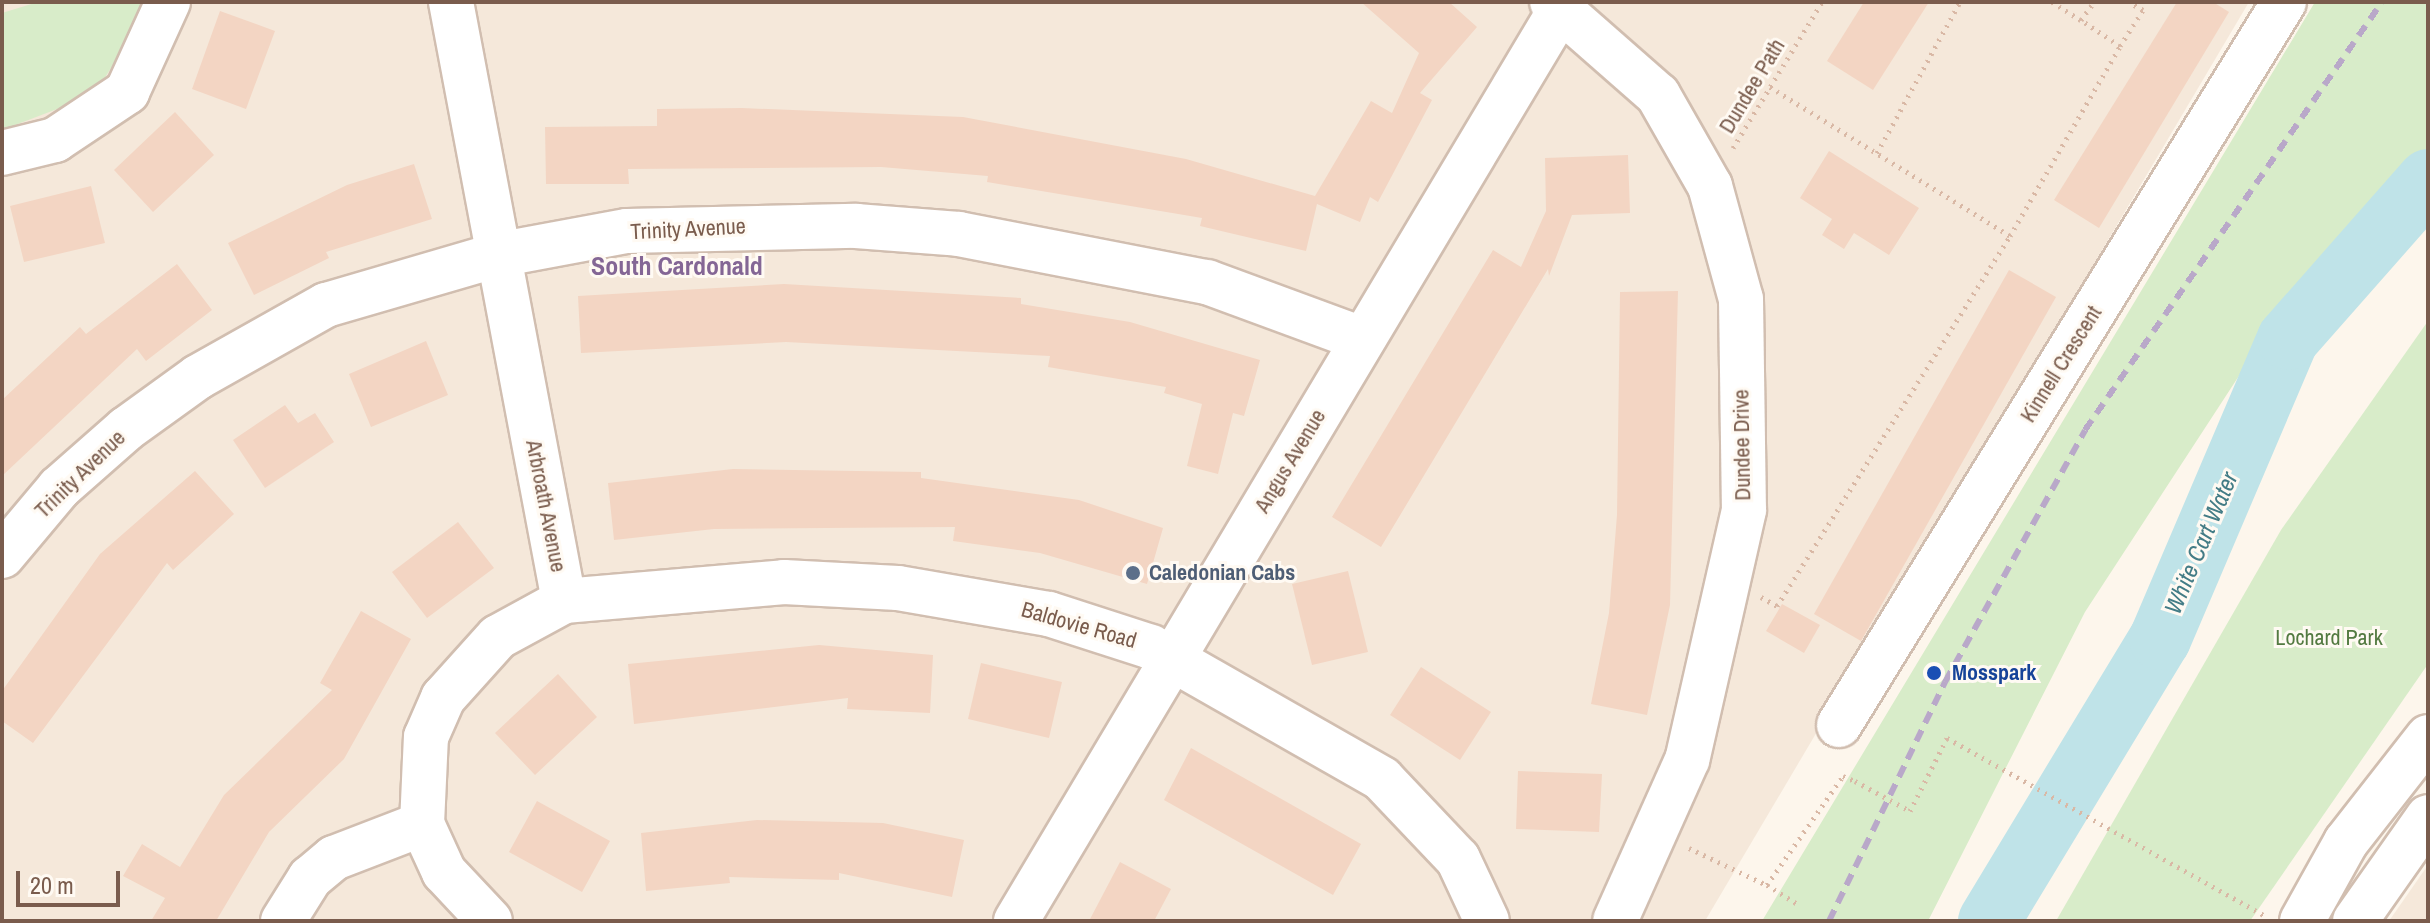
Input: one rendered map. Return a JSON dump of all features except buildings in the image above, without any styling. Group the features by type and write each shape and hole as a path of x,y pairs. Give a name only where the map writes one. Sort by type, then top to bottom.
{"street":[{"path":"2,153 55,140 127,92 168,2"},
{"name":"Arbroath Avenue","path":"422,824 426,737 443,698 498,637 564,601 451,2"},
{"name":"Kinnell Crescent","path":"1839,725 2284,2"},
{"name":"Dundee Drive","path":"1559,4 1658,95 1710,186 1741,299 1744,510 1687,760 1659,833 1615,921"},
{"name":"Angus Avenue","path":"1016,921 1559,4"},
{"name":"Trinity Avenue","path":"2,556 59,488 198,377 326,305 497,255 627,231 840,226 959,234 1207,282 1362,339"},
{"name":"Baldovie Road","path":"564,601 784,582 898,588 1049,614 1174,656 1382,779 1458,859 1487,921"},
{"path":"2302,921 2346,842 2428,737"},
{"path":"2355,921 2428,817"},
{"path":"283,921 310,878 334,858 422,824 444,872 490,921"}],"path":[{"name":"Dundee Path","path":"1710,186 1822,2"},
{"path":"1877,153 1960,2"},
{"path":"2052,2 2120,46"},
{"path":"2081,20 2094,2"},
{"path":"1729,579 1777,606 2010,236 2143,10 2129,2"},
{"path":"1770,87 2010,236"},
{"path":"1767,885 1843,776 1910,811 1947,738 2269,921"},
{"path":"1659,833 1767,885 1800,906"}],"shaded area":[{"path":"2,2 2249,2 1705,921 2,921"},
{"path":"2428,865 2428,921 2389,921"}],"green space":[{"path":"38,2 141,2 143,17 94,95 2,130 2,13"},
{"path":"2315,2 2428,2 2428,154 2278,316 2085,612 1928,921 1762,921"},
{"name":"Lochard Park","path":"2428,321 2428,664 2250,921 2056,921 2281,530"}],"waterway":[{"name":"White Cart Water","path":"1989,921 2160,639 2288,339 2428,180"}],"railway":[{"path":"1829,921 1945,682 2085,430 2382,2"}],"place":[{"name":"Caledonian Cabs","path":"1133,573"},
{"name":"Mosspark","path":"1934,673"}],"district":[{"name":"South Cardonald","path":"677,266"}]}
